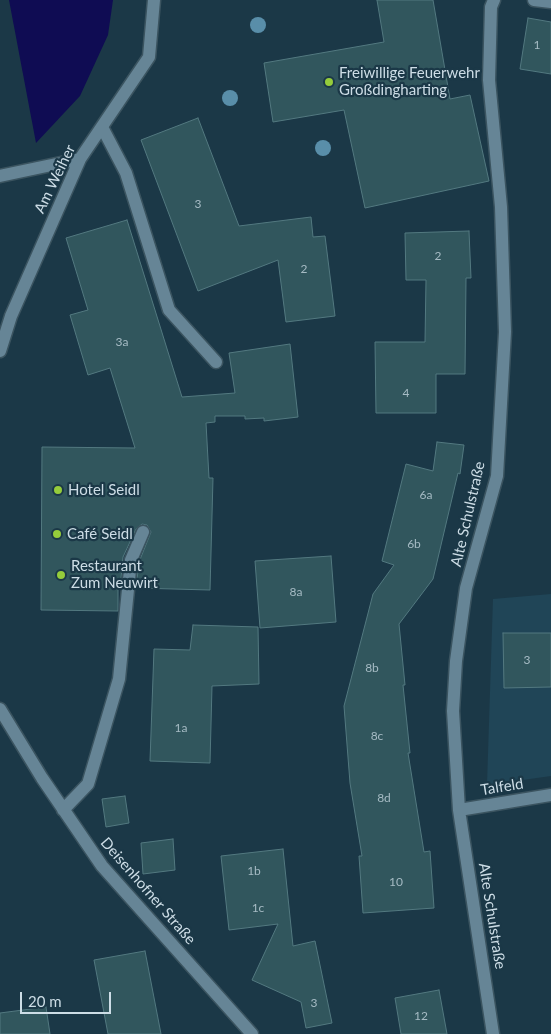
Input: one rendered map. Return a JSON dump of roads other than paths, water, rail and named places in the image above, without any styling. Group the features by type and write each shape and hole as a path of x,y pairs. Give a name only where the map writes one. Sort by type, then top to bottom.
{"street":[{"name":"Am Weiher","path":"0,351 6,317 80,159 149,57 154,0"},
{"name":"Alte Schulstraße","path":"493,1034 459,810 453,711 456,661 466,588 496,476 505,332 501,207 489,80 491,7 494,0"},
{"path":"534,0 551,2"},
{"path":"102,127 126,173 169,310 216,362"},
{"path":"0,176 80,159"},
{"path":"63,810 88,784 119,679 131,560 143,532"},
{"name":"Deisenhofner Straße","path":"0,709 42,778 102,866 252,1034"},
{"name":"Talfeld","path":"459,810 551,796"}],"place":[{"name":"Freiwillige Feuerwehr Großdingharting","path":"329,82"},
{"name":"Hotel Seidl","path":"58,490"},
{"name":"Café Seidl","path":"57,534"},
{"name":"Restaurant Zum Neuwirt","path":"61,575"}]}
